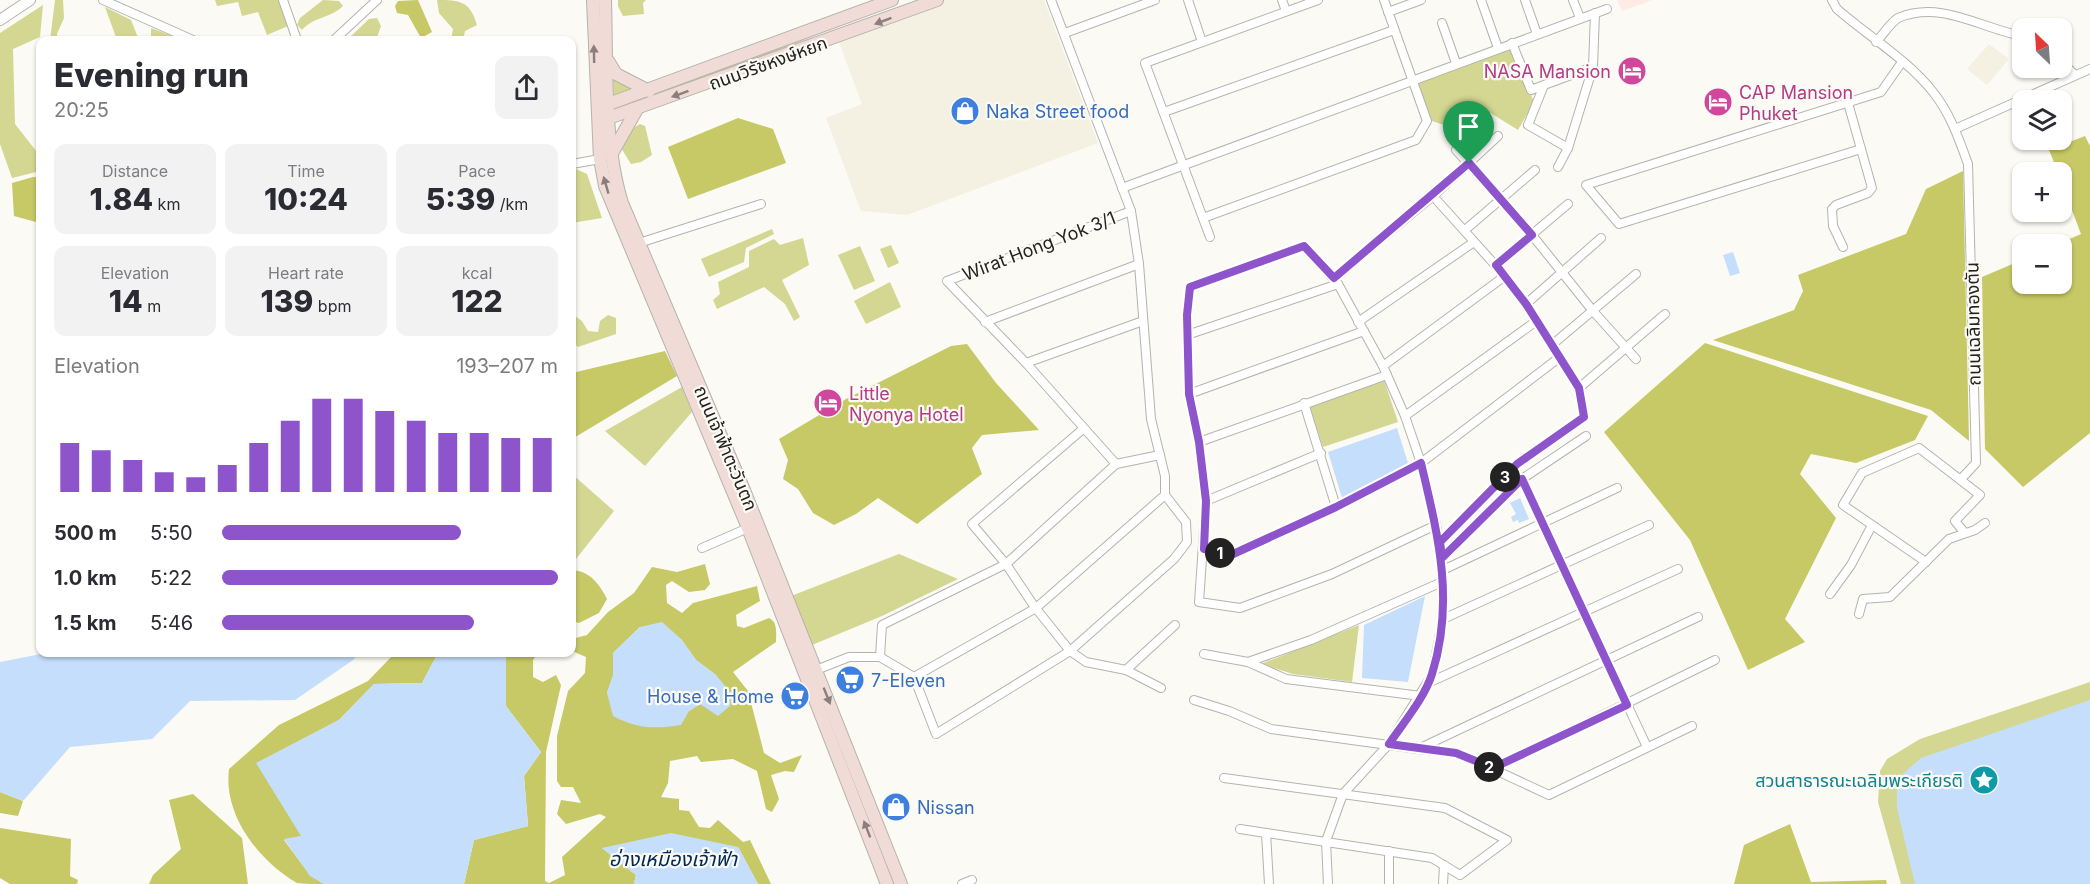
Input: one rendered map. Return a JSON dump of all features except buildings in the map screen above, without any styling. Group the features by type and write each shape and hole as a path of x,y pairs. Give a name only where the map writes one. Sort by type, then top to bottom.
{"main road":[{"name":"ถนนเจ้าฟ้าตะวันตก","path":"593,0 605,157 614,210 748,528 887,884"},
{"name":"ถนนเจ้าฟ้าตะวันตก","path":"602,106 606,54 605,0"},
{"name":"ถนนวิรัชหงษ์หยก","path":"602,106 649,91 892,0"},
{"name":"ถนนวิรัชหงษ์หยก","path":"603,120 937,0"},
{"path":"824,25 830,40"},
{"path":"606,54 616,74 649,91"},
{"path":"605,157 638,109"},
{"name":"ถนนเจ้าฟ้าตะวันตก","path":"605,157 622,203 744,490 901,884"}],"street":[{"path":"0,20 30,0"},
{"path":"103,0 184,36"},
{"path":"283,0 296,36"},
{"path":"338,36 377,0"},
{"path":"816,670 849,657 880,657 914,677 936,734 1070,651 1174,559 1187,542 1186,522 1165,495 1165,476 1151,418 1139,264 1131,211 1051,0"},
{"path":"1065,33 1155,0"},
{"path":"1188,0 1202,42"},
{"path":"1282,0 1286,11"},
{"path":"1210,237 1145,63 1318,0"},
{"path":"1203,218 1416,140 1426,121 1383,0"},
{"path":"1388,12 1421,0"},
{"path":"1481,0 1498,48"},
{"path":"1525,0 1538,34"},
{"path":"1573,0 1580,18"},
{"name":"ถนนเฉลิมทองตัน","path":"1832,0 1837,9 1902,62 1933,92 1955,129 1968,164 1976,463 1961,479"},
{"path":"1876,42 1897,19 1925,7 1958,12 2001,32 2012,34"},
{"path":"1122,188 1412,79 1607,9"},
{"path":"1558,167 1568,148 1593,67 1595,13"},
{"path":"1442,23 1456,63"},
{"path":"1164,112 1394,30"},
{"path":"1512,43 1531,90 1593,67"},
{"path":"1861,149 1619,224 1586,185 1881,92 1902,62"},
{"path":"1955,129 2090,69"},
{"path":"2072,72 2075,75"},
{"path":"1544,85 1528,125 1568,148"},
{"path":"1843,248 1833,226 1832,209 1836,205 1868,193 1872,188 1848,103"},
{"path":"1187,334 1336,281 1498,136"},
{"path":"1456,150 1532,235 1593,311 1636,359"},
{"path":"576,163 605,157"},
{"path":"1465,230 1535,170"},
{"path":"1433,196 1496,265 1526,304 1535,322 1553,344 1579,388 1584,417 1517,464 1440,542"},
{"path":"639,243 761,204"},
{"path":"1496,265 1568,204"},
{"name":"Wirat Hong Yok 3/1","path":"986,322 947,281 1131,211"},
{"path":"1526,304 1601,238"},
{"path":"1358,322 1474,242"},
{"path":"1328,884 1326,841 1343,794 1389,744 1428,683 1443,619 1443,570 1440,542 1436,525 1421,463 1405,416 1383,366 1336,281 1304,246 1190,287 1187,334 1189,394 1199,442 1206,501 1199,602 1240,608 1332,574 1436,525"},
{"path":"1116,464 1026,363 986,322 1139,264"},
{"path":"1553,344 1636,274"},
{"path":"1383,366 1505,276"},
{"path":"1579,388 1665,314"},
{"path":"1026,363 1143,321"},
{"path":"1405,416 1535,322"},
{"path":"1189,394 1364,331"},
{"path":"1204,549 1231,555 1336,507 1421,463 1560,357"},
{"path":"1199,442 1387,375"},
{"path":"1304,404 1336,507"},
{"path":"1083,429 972,524 1006,564 1036,608 1070,651 1086,662 1126,670 1161,688"},
{"path":"1442,558 1522,479 1586,435"},
{"path":"1926,562 1843,506 1862,473 1919,448 1980,495 1955,520 1964,532"},
{"path":"1206,501 1321,453"},
{"path":"880,657 882,625 1006,564 1116,464 1160,455"},
{"path":"1522,479 1647,747"},
{"path":"1443,570 1617,488"},
{"path":"914,677 1036,608 1165,495"},
{"path":"1859,614 1863,599 1890,597 1949,539 1975,530 1985,523"},
{"path":"1443,619 1562,567 1649,525"},
{"path":"1830,594 1851,565 1871,527"},
{"path":"702,548 748,528"},
{"path":"1428,683 1584,614 1678,569"},
{"path":"1248,662 1311,640 1442,582"},
{"path":"1418,749 1698,617"},
{"path":"1126,670 1175,625"},
{"path":"1204,654 1248,662 1287,679 1421,696"},
{"path":"1493,768 1627,705 1715,660"},
{"path":"1194,700 1229,711 1271,729 1456,753 1549,795 1692,726"},
{"path":"1224,778 1445,808 1507,840 1460,875 1432,858 1240,830"},
{"path":"1266,833 1269,884"},
{"path":"1389,851 1389,884"},
{"path":"1443,884 1444,865"},
{"path":"962,884 972,880"}],"shaded area":[{"path":"418,0 432,32 420,36 408,15 397,13 395,6 398,1"},
{"name":"Naka Street food","path":"945,0 1044,0 1098,143 907,215 861,211 826,118 862,104 838,40"},
{"path":"1617,0 1653,0 1622,11"},
{"path":"1989,44 2009,59 1987,85 1967,69"},
{"path":"738,118 773,129 786,163 688,199 668,147"},
{"path":"2085,136 2090,146 2090,433 2023,487 1985,449 1982,277 2012,264 2012,294 2072,294 2072,238 2081,234 2072,210 2072,162 2054,162 2049,150 2072,150 2072,141"},
{"path":"1963,171 1969,441 1931,410 1713,340 1794,310 1803,291 1798,275 1906,234 1926,189"},
{"path":"36,177 36,222 14,216 12,183"},
{"path":"1705,343 1928,416 1915,440 1856,463 1811,454 1800,474 1836,518 1785,619 1805,642 1748,670 1690,540 1604,432"},
{"path":"967,344 996,383 1039,430 982,435 972,448 982,474 917,524 878,498 856,514 834,525 813,513 798,489 783,479 788,460 779,439 846,399 951,346"},
{"path":"665,351 677,376 576,437 576,372"},
{"path":"705,564 710,584 705,590 689,592 672,581 666,585 667,603 682,613 693,603 757,586 760,601 736,615 737,626 744,628 769,618 775,625 776,642 733,672 748,691 764,753 780,763 802,755 794,772 785,771 771,775 779,799 772,812 766,809 757,771 733,759 701,762 697,756 670,761 668,783 661,797 679,799 679,810 689,811 699,827 710,828 718,820 743,842 750,840 771,884 758,884 738,847 602,848 636,875 634,884 464,884 474,840 528,826 524,776 541,752 506,706 506,657 535,657 533,660 533,677 543,682 556,675 561,685 546,752 545,881 549,883 565,875 562,857 606,817 600,814 566,824 557,814 561,800 581,803 573,787 561,787 557,781 557,736 568,691 585,673 586,657 576,653 576,638 587,635 608,612 634,593 652,567 677,572","holes":["640,627 681,639 696,660 716,675 700,704 689,711 607,693 613,676 613,653"]},
{"path":"576,571 593,579 607,599 599,613 579,623 576,622"},
{"path":"391,657 436,657 422,683 374,684 339,720 257,763 302,836 284,840 310,875 324,884 297,883 270,862 246,835 232,803 229,769 279,725 368,681"},
{"path":"0,792 23,801 18,816 0,813"},
{"path":"193,794 242,838 248,884 149,884 153,875 181,849 169,800"},
{"path":"1790,824 1811,882 1886,880 1887,884 1734,884 1744,845"},
{"path":"0,828 71,839 70,876 78,880 77,884 10,884 0,878"}],"green space":[{"path":"55,0 63,0 64,18 57,36 50,36"},
{"path":"215,0 280,0 288,26 267,35 258,12 242,16 238,2 217,6"},
{"path":"323,0 339,1 343,6 311,22 302,30 297,25 300,18"},
{"path":"437,0 458,2 471,11 477,25 465,31 464,36 452,36 453,29 439,13"},
{"path":"618,0 646,0 643,3 644,14 623,16"},
{"path":"43,5 40,36 13,49 15,124 36,151 36,172 12,178 0,144 0,33"},
{"path":"105,7 131,20 137,36 116,36"},
{"path":"377,18 381,26 377,36 351,36 369,19"},
{"path":"151,28 173,36 151,36"},
{"path":"814,37 644,101 625,105 762,53"},
{"path":"1511,46 1534,102 1518,130 1481,107 1456,129 1429,120 1415,80"},
{"path":"613,76 637,89 614,99"},
{"path":"640,124 645,126 652,155 641,162 631,164 618,143 631,129"},
{"path":"576,169 587,174 602,218 576,222"},
{"path":"772,229 774,234 746,248 744,262 709,277 701,259"},
{"path":"803,238 809,265 782,280 800,317 794,321 785,304 764,287 717,309 713,300 720,294 718,282 749,267 749,251 774,239 780,245"},
{"path":"891,245 899,263 888,268 880,249"},
{"path":"860,246 875,281 854,290 838,255"},
{"path":"890,282 901,307 866,324 854,301"},
{"path":"608,315 616,318 616,334 578,347 576,345 576,317 582,321 588,331 598,332 600,321"},
{"path":"1384,380 1398,422 1323,447 1309,405"},
{"path":"682,387 692,412 645,466 605,431"},
{"path":"576,478 614,511 576,559"},
{"path":"899,554 958,579 882,616 812,645 791,596"},
{"path":"1359,625 1352,682 1293,674 1261,664"},
{"name":"สวนสาธารณะเฉลิมพระเกียรติ","path":"2090,682 2090,884 1901,884 1878,802 1880,771 1887,759 1920,739"}],"water":[{"path":"1733,252 1740,273 1730,276 1723,255"},
{"path":"1397,428 1408,463 1342,498 1328,452"},
{"path":"1520,498 1529,519 1519,523 1518,520 1513,522 1511,517 1516,514 1510,503"},
{"path":"1425,596 1408,682 1362,678 1364,625"},
{"path":"662,622 681,639 696,660 716,675 731,693 730,706 718,716 700,704 689,711 681,725 646,727 613,716 607,693 613,675 613,653 640,627"},
{"path":"36,655 36,657 356,657 295,700 190,701 152,739 70,747 23,801 0,792 0,662"},
{"path":"436,657 506,657 506,706 541,752 524,776 528,826 474,840 464,884 324,884 310,876 284,839 301,836 256,763 339,720 374,684 422,683"},
{"name":"สวนสาธารณะเฉลิมพระเกียรติ","path":"2090,700 2090,884 1915,884 1897,808 1897,779 1921,758"},
{"name":"อ่างเหมืองเจ้าฟ้า","path":"671,833 738,847 758,884 634,884 636,875 602,848"}],"place":[{"name":"NASA Mansion","path":"1632,71"},
{"name":"CAP Mansion Phuket","path":"1718,102"},
{"name":"Naka Street food","path":"965,111"},
{"name":"Little Nyonya Hotel","path":"828,403"},
{"name":"7-Eleven","path":"850,680"},
{"name":"House & Home","path":"795,696"},
{"name":"สวนสาธารณะเฉลิมพระเกียรติ","path":"1984,780"},
{"name":"Nissan","path":"896,807"}],"route":[{"path":"1469,163 1334,278 1304,246 1190,287 1187,315 1189,394 1199,442 1206,501 1204,549 1231,555 1336,507 1421,463 1440,542 1443,619 1432,675 1389,744 1456,753 1493,768 1627,705 1522,479 1442,558 1440,542 1517,464 1584,417 1579,388 1553,344 1496,265 1532,235 1469,163"}]}
